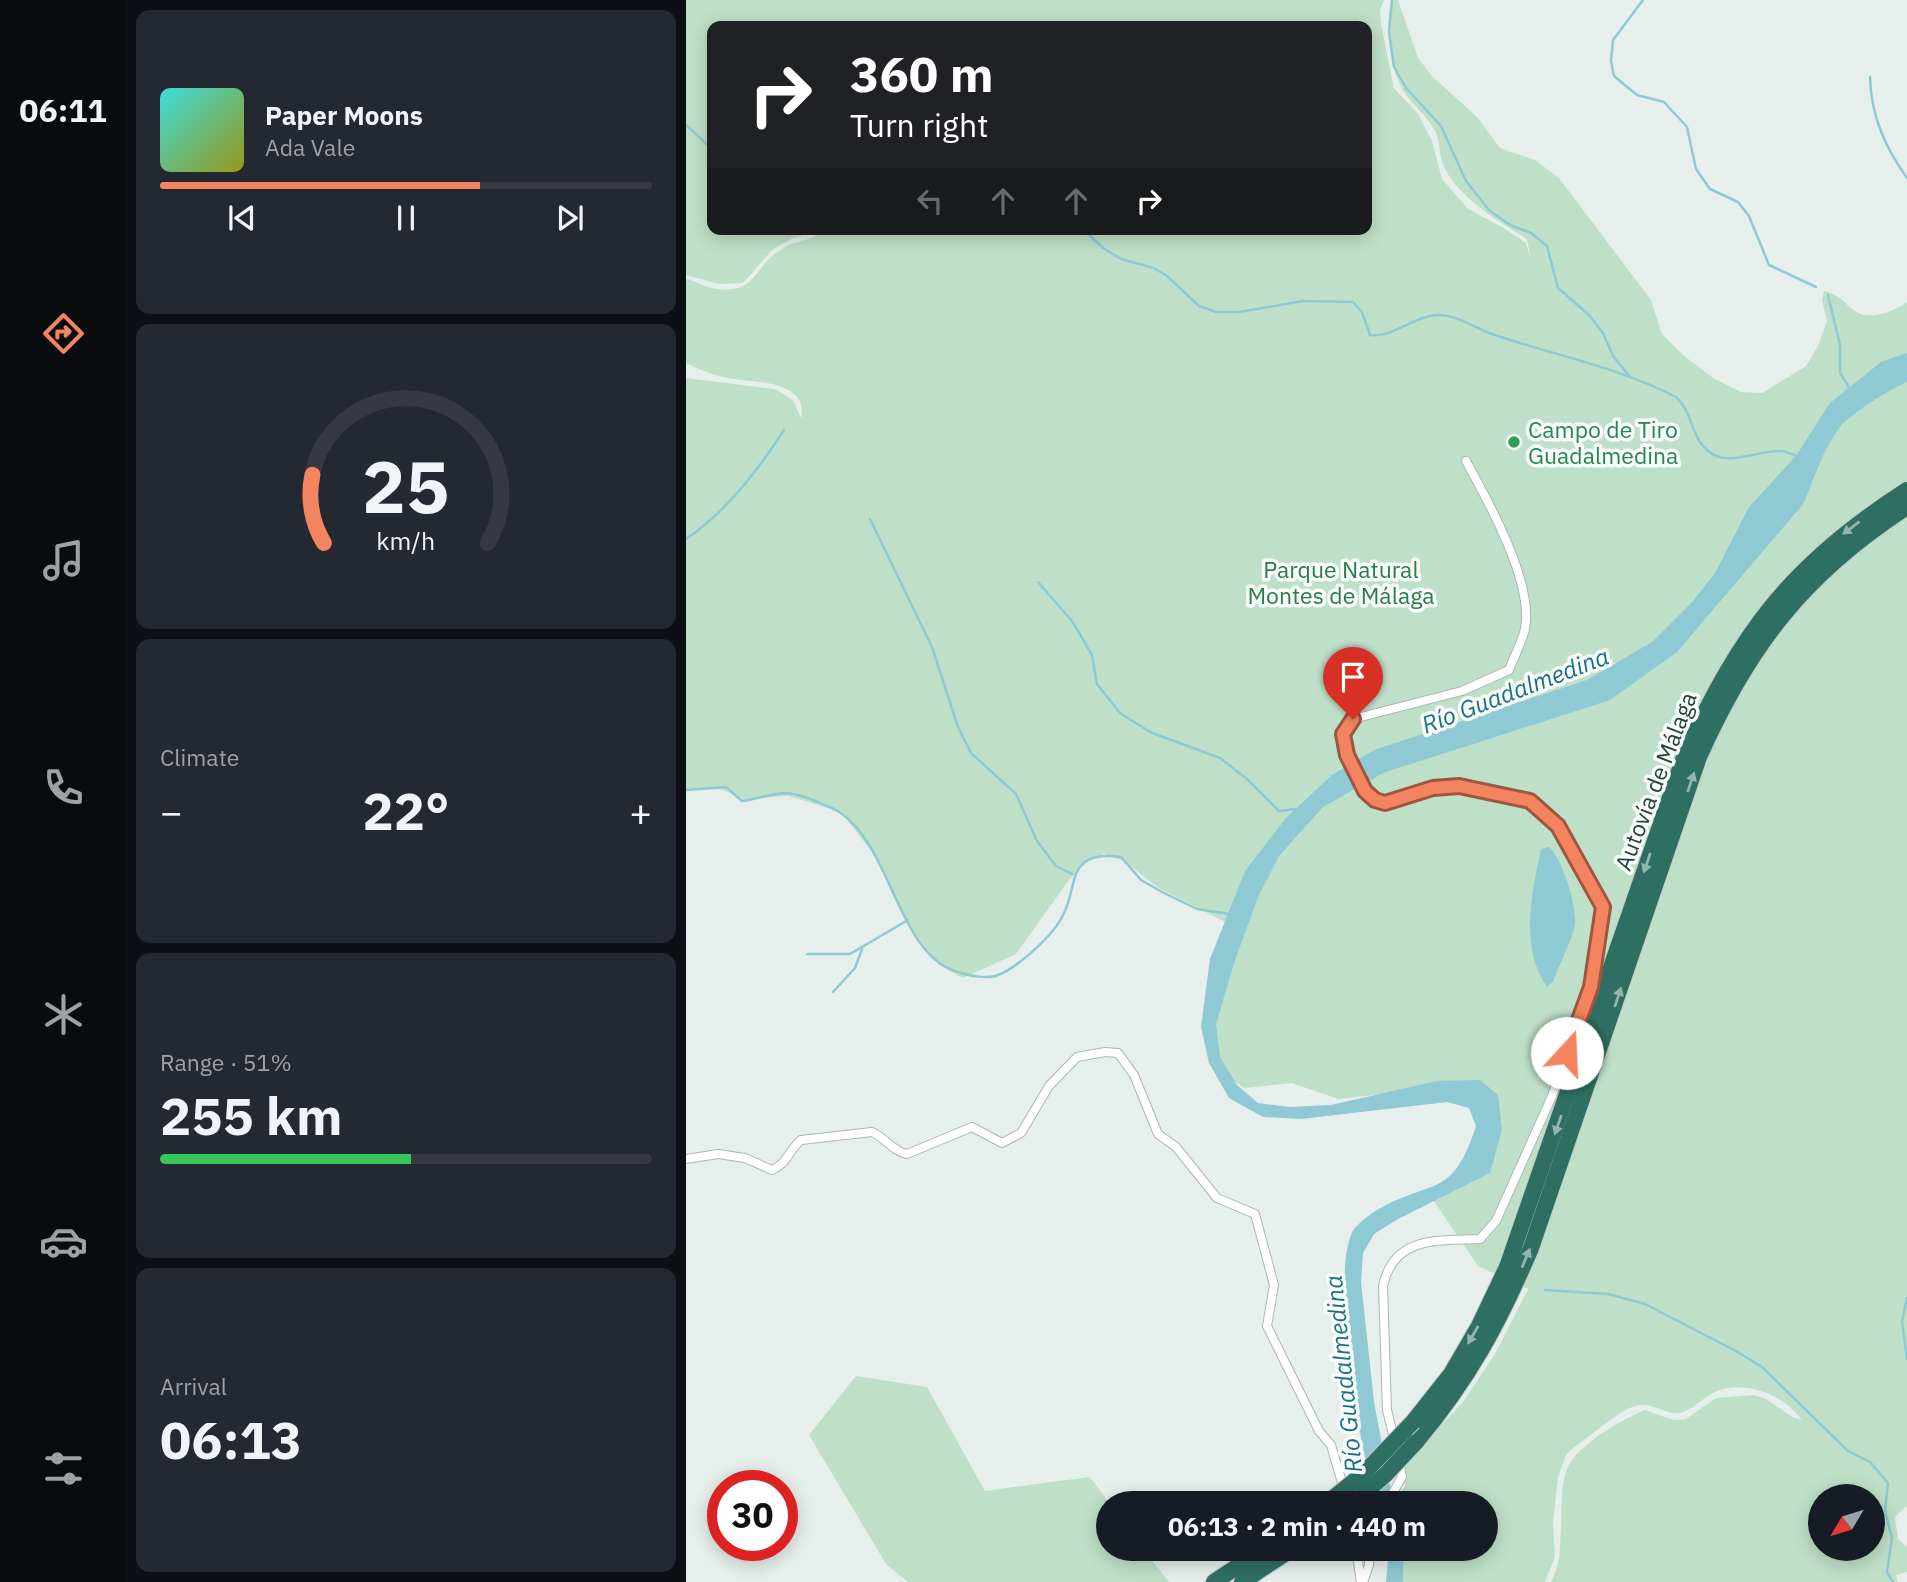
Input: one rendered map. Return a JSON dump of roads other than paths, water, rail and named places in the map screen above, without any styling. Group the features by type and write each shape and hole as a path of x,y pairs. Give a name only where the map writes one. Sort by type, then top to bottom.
{"highway":[{"name":"Autovía de Málaga","path":"1342,1491 1363,1474 1413,1422 1451,1374 1479,1326 1507,1267 1684,757 1707,704 1752,629 1786,589 1842,535 1907,490"},
{"name":"Autovía de Málaga","path":"1365,1491 1386,1474 1446,1406 1475,1364 1507,1305 1699,757 1721,708 1764,638 1794,600 1851,545 1907,507"},
{"path":"1214,1582 1246,1561"},
{"path":"1242,1582 1274,1561"}],"street":[{"path":"1395,1491 1402,1477 1387,1410 1383,1286 1386,1273 1396,1257 1420,1242 1480,1239 1496,1221 1552,1096 1591,987 1603,907 1558,826 1530,801 1459,786 1433,788 1385,803 1375,800 1365,791 1347,755 1343,734 1353,719 1462,691 1509,670 1525,629 1526,593 1490,505 1466,461"},
{"path":"686,1159 718,1154 746,1158 772,1170 783,1165 792,1147 801,1140 872,1132 881,1136 897,1152 907,1153 971,1128 1002,1143 1021,1133 1049,1086 1077,1058 1105,1052 1118,1053 1134,1075 1158,1134 1177,1147 1217,1198 1255,1214 1274,1285 1267,1326 1320,1431 1331,1445 1347,1491"},
{"path":"1358,1561 1362,1582"},
{"path":"1362,1582 1369,1561"}],"water":[{"path":"1907,353 1907,382 1871,402 1839,428 1824,455 1804,503 1677,652 1610,700 1383,773 1323,807 1279,856 1259,895 1235,960 1216,1024 1220,1057 1237,1085 1258,1103 1290,1107 1331,1105 1437,1081 1480,1080 1498,1095 1502,1130 1490,1173 1398,1219 1374,1234 1363,1253 1361,1282 1374,1402 1391,1491 1374,1491 1360,1433 1353,1386 1345,1285 1348,1245 1355,1228 1374,1212 1449,1177 1467,1150 1476,1126 1469,1108 1447,1102 1301,1119 1263,1117 1229,1098 1209,1063 1201,1027 1210,959 1245,871 1286,818 1332,775 1374,750 1587,680 1652,642 1693,601 1715,573 1749,507 1796,456 1830,403 1881,362"},
{"path":"1549,847 1568,883 1574,906 1575,925 1553,982 1547,987 1533,955 1530,919 1541,849"},
{"path":"1388,1561 1403,1561 1403,1582 1386,1582"}],"waterway":[{"path":"1392,0 1389,32 1394,67 1406,88 1441,126 1466,181 1489,210 1510,225 1531,233 1547,246 1558,288 1589,315 1603,333 1613,356 1630,377"},
{"path":"1643,0 1613,40 1611,61 1614,76 1637,95 1664,102 1687,127 1696,169 1710,189 1738,202 1749,216 1769,265 1816,287"},
{"path":"1870,77 1876,118 1892,155 1907,178"},
{"path":"686,125 707,144"},
{"path":"1089,235 1103,248 1121,259 1154,268 1167,276 1199,306 1216,312 1239,312 1303,301 1353,302 1362,312 1370,335 1395,331 1419,319 1443,315 1492,334 1631,377 1676,397 1686,410 1702,445 1716,456 1734,458 1773,451 1798,456"},
{"path":"1828,295 1840,345 1840,373 1850,389"},
{"path":"686,539 728,503 784,430"},
{"path":"870,519 932,647 958,727 971,753 1016,794 1037,841 1056,866 1072,874"},
{"path":"1038,582 1072,621 1092,655 1097,684 1120,713 1150,732 1220,758 1247,779 1279,811 1296,809"},
{"path":"686,790 726,787 742,801 789,793 837,811 857,828 872,849 909,924 923,946 940,963 965,974 985,977 998,975 1033,951 1061,919 1076,873 1090,859 1103,856 1121,857 1141,880 1197,909 1229,914"},
{"path":"807,954 850,954 908,920"},
{"path":"833,992 855,968 862,949"},
{"path":"1545,1290 1608,1294 1645,1304 1762,1367 1848,1451 1870,1462 1888,1483 1885,1511 1892,1538 1887,1572 1893,1582"},
{"path":"1907,1298 1902,1322 1907,1359"}],"place":[{"name":"Campo de Tiro Guadalmedina","path":"1514,442"}],"park label":[{"name":"Parque Natural Montes de Málaga","path":"1341,582"}],"water label":[{"name":"Río Guadalmedina","path":"1515,690"},
{"name":"Río Guadalmedina","path":"1343,1374"}]}
